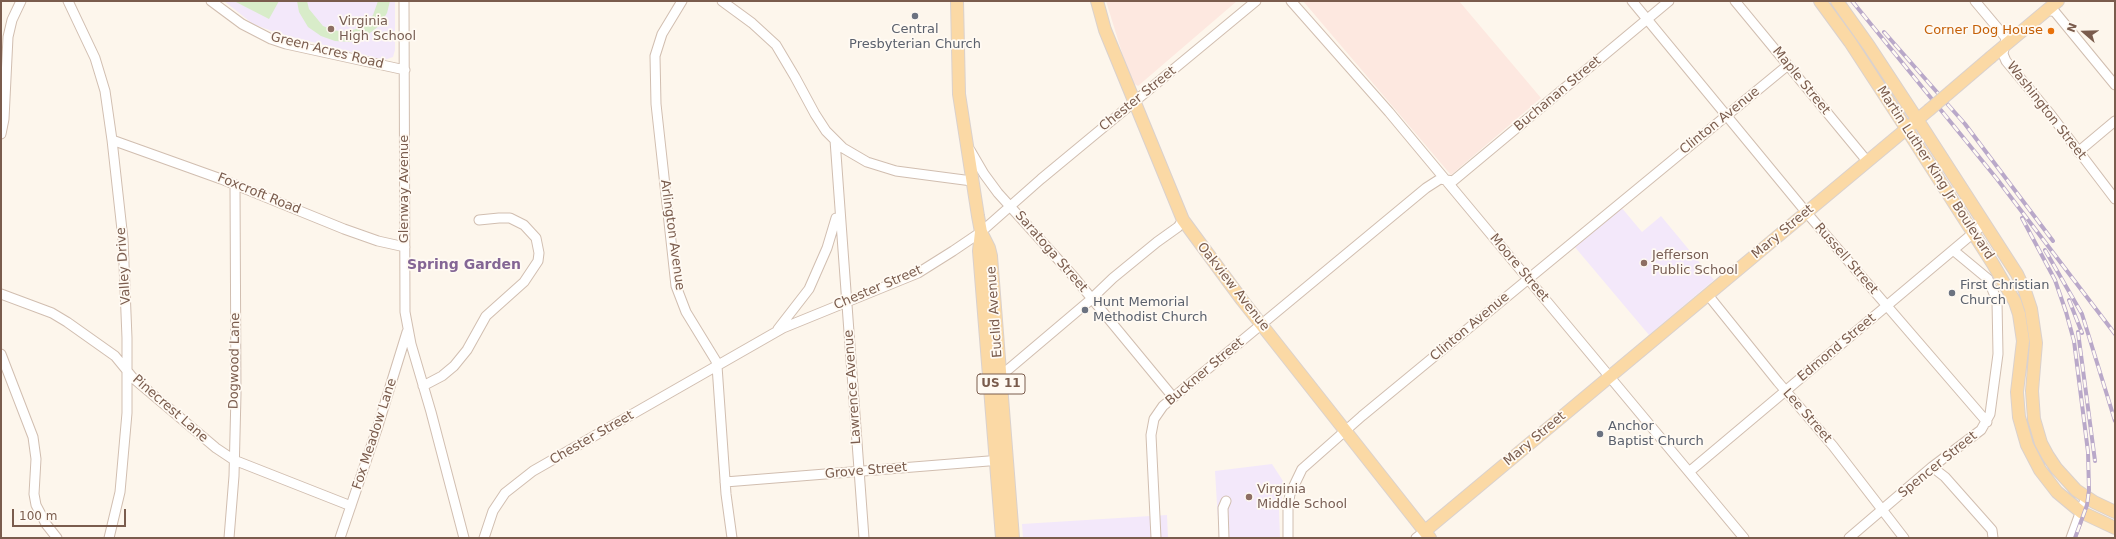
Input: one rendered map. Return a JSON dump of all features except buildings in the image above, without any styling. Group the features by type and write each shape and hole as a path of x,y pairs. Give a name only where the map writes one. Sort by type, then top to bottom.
{"main road":[{"name":"Euclid Avenue","path":"957,1 959,94 964,140 981,232 989,248 991,256 989,308 990,385 1002,460"},
{"name":"Oakview Avenue","path":"1097,1 1105,30 1182,220 1261,324 1346,430 1424,536"},
{"name":"Martin Luther King Jr Boulevard","path":"1820,1 1850,42 1974,233 2010,292 2019,314 2023,341 2018,376 2018,404 2027,445 2040,470 2049,483 2081,512 2115,528"},
{"name":"Martin Luther King Jr Boulevard","path":"1837,1 1869,46 2017,274 2032,309 2036,343 2032,405 2036,430 2041,443 2065,480 2086,497 2115,512"},
{"name":"Mary Street","path":"1424,536 1610,377 2058,1"},
{"name":"Euclid Avenue","path":"989,308 1000,376 1002,460 1007,534"}],"street":[{"path":"1,134 4,119 8,37 12,20 21,1"},
{"name":"Valley Drive","path":"68,1 99,69 107,104 126,280 127,413 120,492 109,538"},
{"name":"Green Acres Road","path":"211,1 242,24 271,39 332,55 405,70"},
{"name":"Glenway Avenue","path":"404,1 404,291 408,330 464,538"},
{"name":"Arlington Avenue","path":"682,1 662,34 655,56 658,136 676,286 686,312 716,361 717,366 725,482 732,538"},
{"path":"722,1 752,23 776,45 815,114 835,140 854,156 896,171 972,182"},
{"name":"Chester Street","path":"484,538 498,503 510,488 524,477 774,333 918,273 981,232 1041,179 1256,1"},
{"name":"Moore Street","path":"1291,1 1389,112 1744,538"},
{"name":"Russell Street","path":"1632,1 1806,212 1987,422"},
{"name":"Buchanan Street","path":"1444,179 1453,180 1669,1"},
{"name":"Maple Street","path":"1735,1 1867,161"},
{"name":"Washington Street","path":"1975,1 2004,36 2003,54 2006,61 2051,115 2115,200"},
{"path":"2048,10 2055,12 2059,16 2115,85"},
{"name":"Clinton Avenue","path":"1288,538 1288,507 1290,494 1298,475 1319,454 1528,279 1788,65"},
{"path":"2078,152 2115,121"},
{"name":"Foxcroft Road","path":"112,140 141,149 236,185 378,241 405,246"},
{"name":"Lawrence Avenue","path":"835,140 838,203 864,538"},
{"name":"Saratoga Street","path":"964,140 984,174 1092,299 1173,397"},
{"name":"Buckner Street","path":"1156,538 1151,435 1158,413 1173,397 1426,188 1438,180 1444,179"},
{"name":"Dogwood Lane","path":"228,538 234,460 236,185"},
{"path":"774,333 801,301 818,271 834,228 838,203"},
{"path":"424,386 454,366 467,350 486,316 524,282 538,261 539,252 536,238 524,225 510,218 479,220"},
{"path":"990,385 1092,299 1124,269 1178,227 1182,220"},
{"name":"Edmond Street","path":"1689,472 1984,224"},
{"name":"Spencer Street","path":"1849,538 1932,467 1981,430 1987,422 1995,385 1998,354 1997,301 1988,279 1953,250"},
{"name":"Pinecrest Lane","path":"1,294 52,313 68,322 115,356 133,378 216,448 234,460 351,506"},
{"name":"Lee Street","path":"1708,295 1833,446 1904,538"},
{"name":"Fox Meadow Lane","path":"340,538 408,330"},
{"path":"1,354 33,437 36,459 34,494 36,505 46,524 56,538"},
{"name":"Grove Street","path":"725,482 1002,460"},
{"path":"1932,467 1944,477 1992,530 1993,538"},
{"path":"2071,538 2086,497"},
{"path":"1224,538 1223,508 1226,501"}],"shaded area":[{"name":"Virginia High School","path":"224,1 395,1 395,50 393,57 384,60 280,34 253,24"},
{"path":"1106,1 1237,1 1138,86 1131,82"},
{"path":"1303,1 1459,1 1541,98 1451,175"},
{"name":"Jefferson Public School","path":"1621,207 1642,232 1661,216 1714,280 1649,335 1574,246"},
{"name":"Virginia Middle School","path":"1272,464 1285,484 1279,510 1280,538 1219,538 1215,471"},
{"path":"1167,515 1168,538 1023,538 1022,524"}],"green space":[{"path":"234,1 279,1 269,19"},
{"path":"297,1 307,1 309,9 323,26 333,30 345,32 356,29 366,23 373,15 378,1 390,1 387,13 379,26 366,36 351,42 335,41 321,36 308,27 299,12"}],"railway":[{"path":"1852,1 1997,179 2115,334"},
{"path":"1884,32 1965,124 2053,241"},
{"path":"2022,218 2055,280 2074,341 2088,452 2089,490 2087,505 2075,538"},
{"path":"2045,250 2082,314 2115,421"},
{"path":"2069,300 2082,333"},
{"path":"2078,332 2095,461"}],"place":[{"name":"Central Presbyterian Church","path":"915,16"},
{"name":"Virginia High School","path":"331,29"},
{"name":"Corner Dog House","path":"2051,31"},
{"name":"Jefferson Public School","path":"1644,263"},
{"name":"First Christian Church","path":"1952,293"},
{"name":"Hunt Memorial Methodist Church","path":"1085,310"},
{"name":"Anchor Baptist Church","path":"1600,434"},
{"name":"Virginia Middle School","path":"1249,497"}],"district":[{"name":"Spring Garden","path":"464,265"}]}
